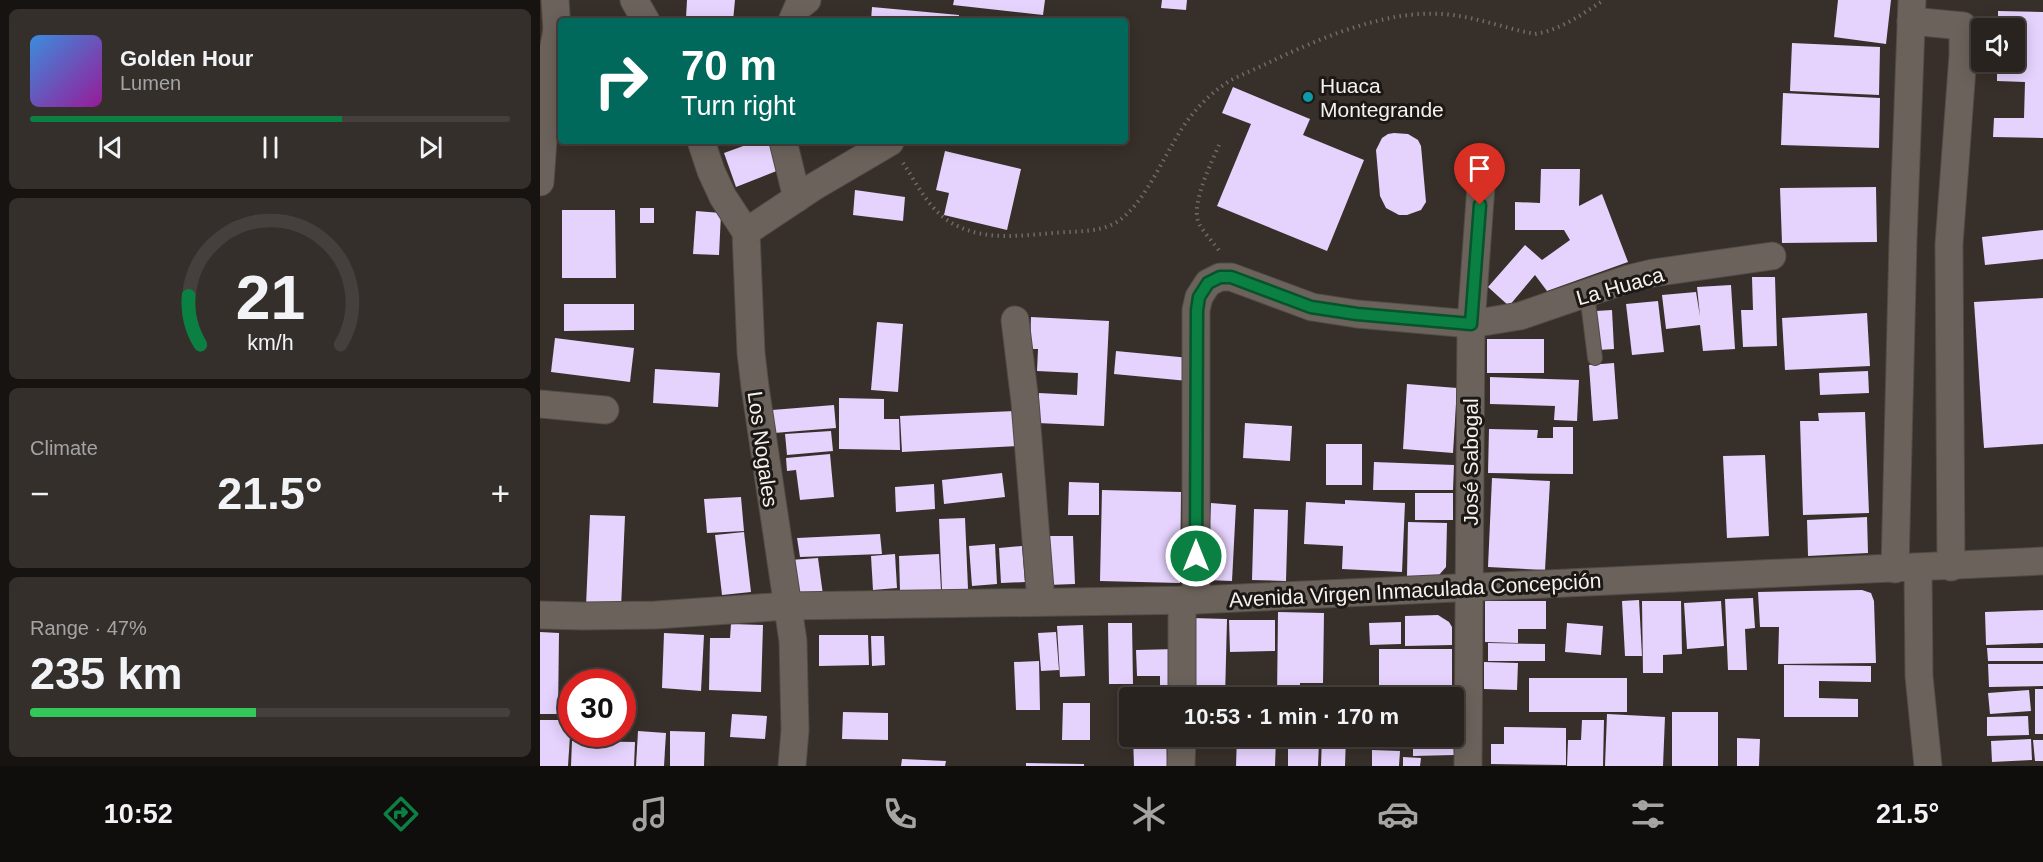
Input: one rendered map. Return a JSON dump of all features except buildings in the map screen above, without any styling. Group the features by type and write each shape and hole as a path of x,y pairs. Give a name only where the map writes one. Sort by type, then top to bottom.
{"street":[{"path":"555,0 558,22"},
{"path":"633,0 644,18"},
{"path":"793,18 798,7 807,0"},
{"path":"1928,766 1907,568 1903,240 1911,11 1963,26 1963,55 1949,244 1951,567"},
{"path":"540,182 543,84 558,33"},
{"path":"702,144 723,198 747,232 844,168 886,144"},
{"path":"784,144 797,198"},
{"name":"José Sabogal","path":"1468,766 1471,324 1483,158"},
{"name":"Los Nogales","path":"747,232 750,342 754,387 793,641 795,730 792,766"},
{"name":"La Huaca","path":"1240,279 1311,307 1357,314 1471,324 1520,316 1628,279 1653,273 1772,256"},
{"path":"1183,687 1189,600 1197,310 1203,288 1214,279 1231,277 1240,279"},
{"path":"1015,320 1026,413 1041,602"},
{"path":"540,404 605,410"},
{"name":"Avenida Virgen Inmaculada Concepción","path":"540,615 656,615 788,606 1189,600 2043,561"},
{"path":"1181,766 1182,747"}],"lane":[{"path":"1587,294 1595,358"}],"path":[{"path":"891,144 928,202 945,218 965,229 990,236 1005,237 1099,229 1115,223 1139,200 1180,130 1205,100 1230,81 1303,46 1382,20 1442,14 1535,34 1550,32 1604,0"},
{"path":"1219,145 1199,199 1198,221 1240,279"}],"place":[{"name":"Huaca Montegrande","path":"1308,97"}],"route":[{"path":"1196,556 1197,310 1203,288 1214,279 1231,277 1311,307 1357,314 1471,324 1480,205"}]}
